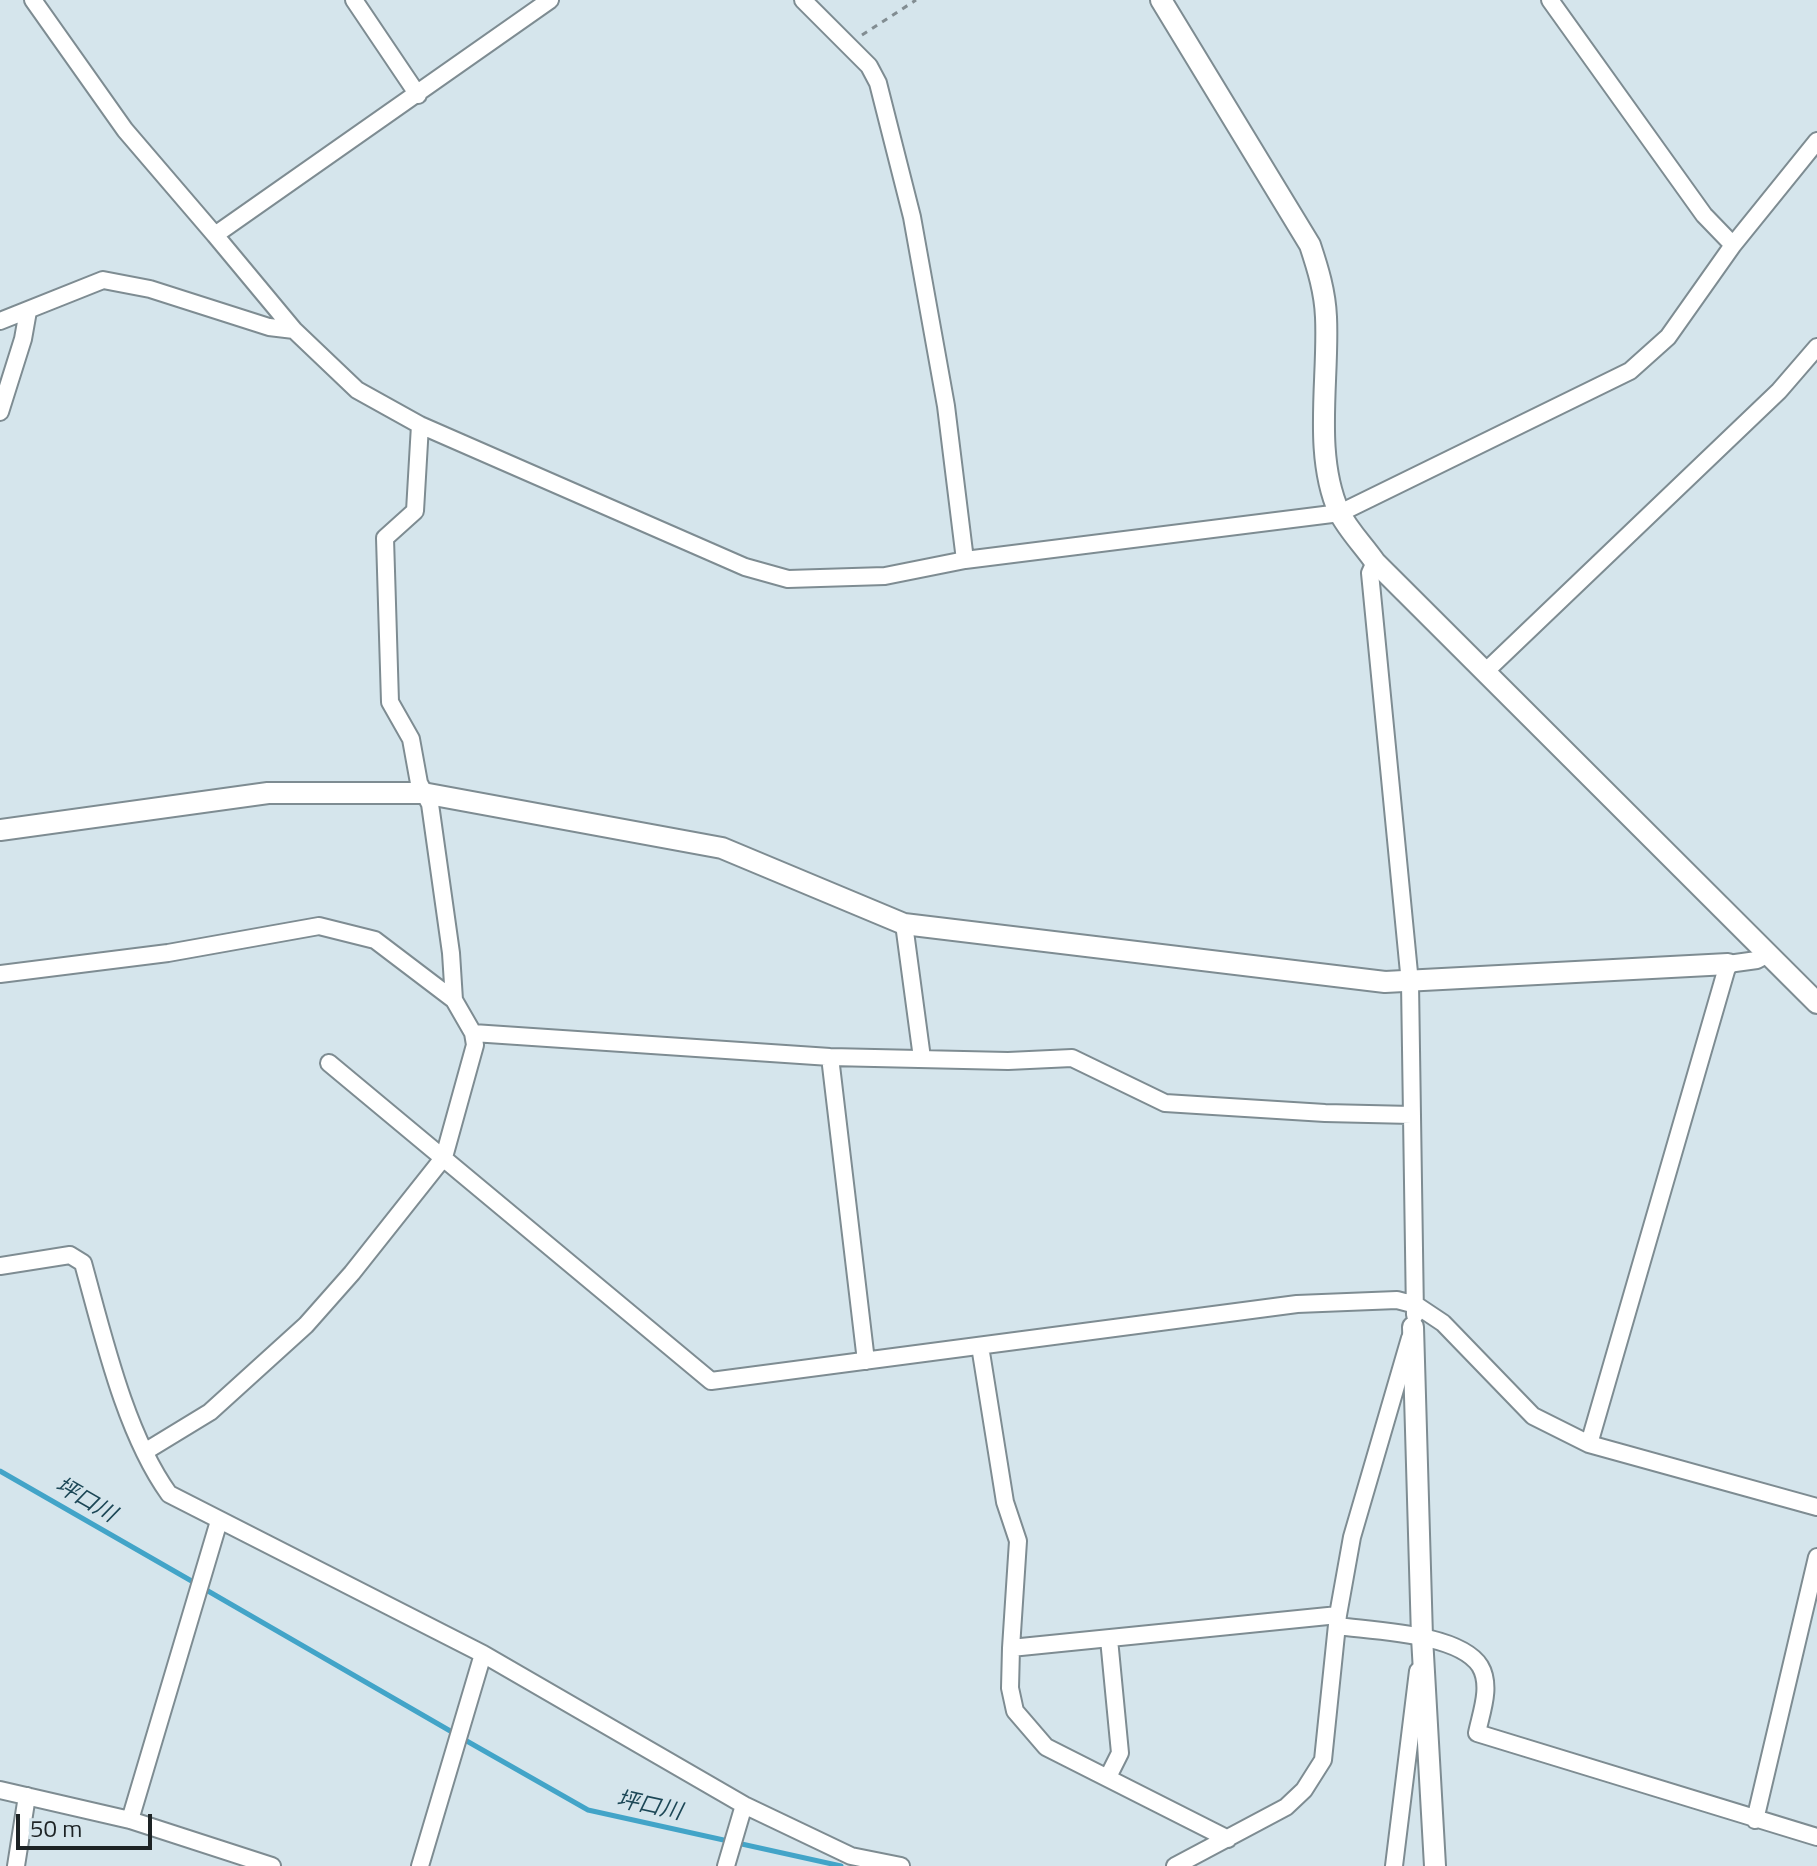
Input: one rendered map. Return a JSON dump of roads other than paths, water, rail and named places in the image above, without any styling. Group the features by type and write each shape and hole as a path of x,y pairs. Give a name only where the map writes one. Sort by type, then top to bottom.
{"street":[{"path":"33,0 125,130 294,330 357,390 420,425 745,567 788,579 885,576 965,560 1340,513 1630,371 1668,337 1733,245 1817,141"},
{"path":"354,0 418,95"},
{"path":"215,235 550,0"},
{"path":"803,0 869,66 878,83 912,217 946,406 965,560"},
{"path":"1161,0 1310,245 1321,277 1326,315 1326,446 1330,480 1340,513 1375,562 1817,1003"},
{"path":"1550,0 1704,215 1733,245"},
{"path":"0,321 103,280 150,289 269,327 294,330"},
{"path":"0,412 28,311"},
{"path":"1485,672 1779,391 1817,347"},
{"path":"420,425 415,511 385,538 390,702 411,739 423,793 430,804 451,953 454,1000"},
{"path":"1175,1866 1286,1807 1304,1790 1323,1760 1338,1621 1352,1537 1413,1327 1416,1305 1410,983 1378,672 1370,573 1375,562"},
{"path":"0,830 268,793 423,793 722,848 904,924 1410,983 1728,964 1757,960 1768,954"},
{"path":"904,924 922,1058"},
{"path":"0,974 168,953 319,926 375,940 454,1000 473,1033 475,1045 444,1157 306,1325 210,1412 146,1451"},
{"path":"1589,1444 1728,964"},
{"path":"473,1033 830,1057 1008,1061 1072,1058 1165,1103 1412,1115"},
{"path":"830,1057 866,1361"},
{"path":"329,1063 711,1381 1297,1304 1397,1300 1416,1305 1443,1323 1533,1416 1589,1444 1817,1507"},
{"path":"0,1266 70,1255 83,1263 113,1369 155,1474 169,1494 483,1654 744,1805 851,1856 901,1866"},
{"path":"1413,1327 1422,1637 1435,1866"},
{"path":"980,1346 1005,1502 1018,1541 1010,1688 1015,1711 1025,1727 1046,1747 1228,1839"},
{"path":"130,1820 219,1521"},
{"path":"1755,1820 1817,1557"},
{"path":"1011,1648 1338,1621 1422,1637 1456,1647 1480,1666 1486,1693 1477,1733 1817,1837"},
{"path":"1394,1866 1422,1637"},
{"path":"1108,1777 1120,1753 1109,1639"},
{"path":"420,1866 483,1654"},
{"path":"0,1790 130,1820 272,1866"},
{"path":"16,1866 27,1796"},
{"path":"731,1851 744,1805"}],"waterway":[{"name":"坪口川","path":"0,1471 195,1583"},
{"name":"坪口川","path":"208,1591 452,1732"},
{"name":"坪口川","path":"465,1740 588,1810 841,1866"}]}
